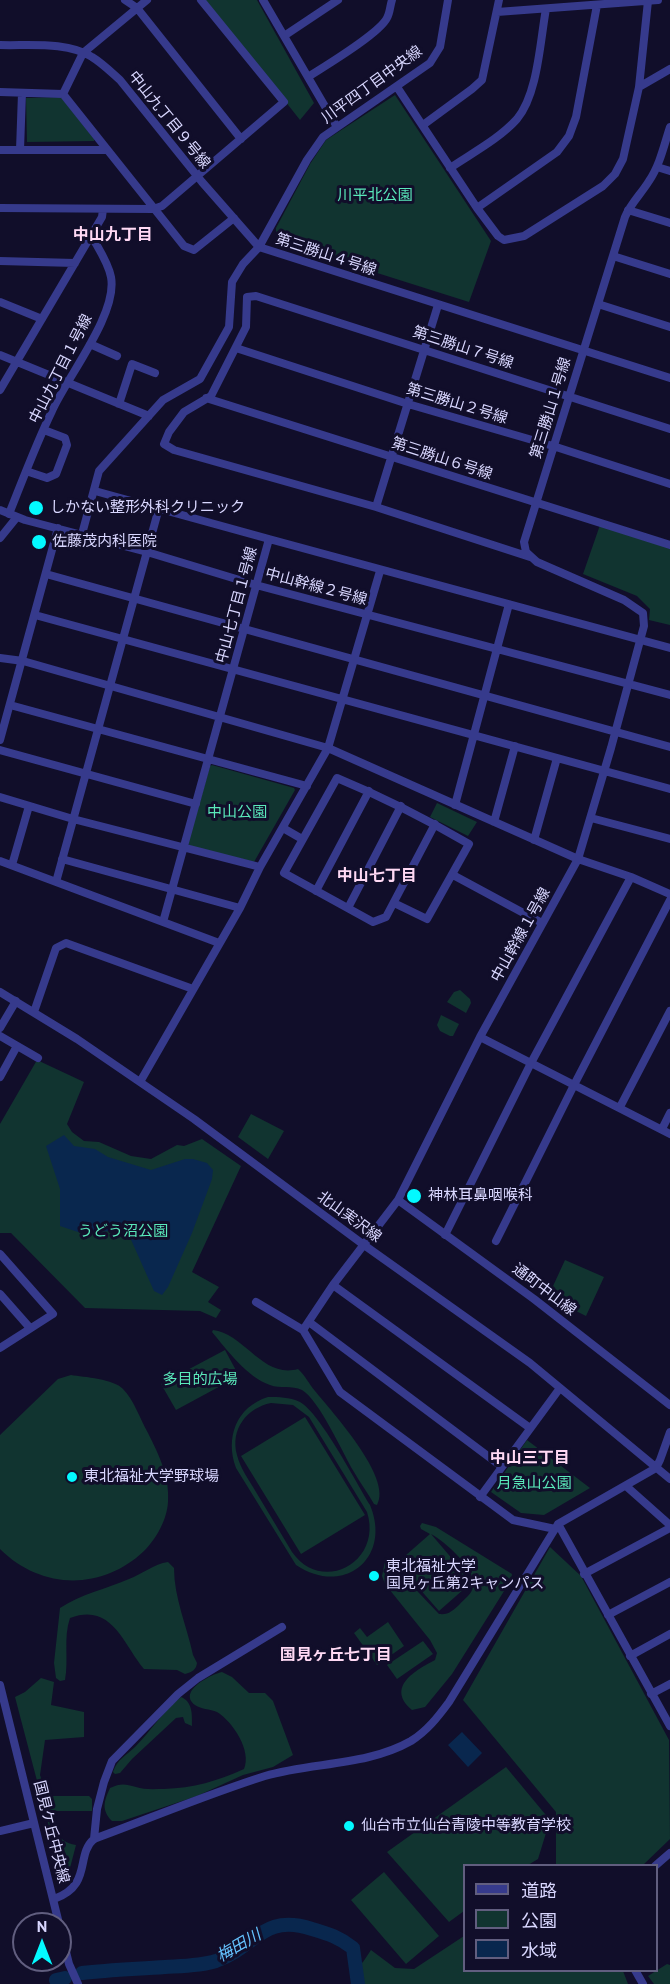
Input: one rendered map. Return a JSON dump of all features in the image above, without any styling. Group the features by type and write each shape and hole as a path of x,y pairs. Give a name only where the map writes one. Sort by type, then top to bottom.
{"street":[{"path":"125,0 137,8 241,140"},
{"path":"63,94 83,53 147,0"},
{"path":"0,208 153,209 162,206 284,102 201,0"},
{"path":"263,0 337,127"},
{"path":"284,36 338,0"},
{"path":"308,77 379,27 387,18 392,0"},
{"name":"川平四丁目中央線","path":"260,247 307,160 323,137 430,63 440,48 448,0"},
{"path":"423,125 482,80 500,0"},
{"path":"497,12 658,0"},
{"path":"397,87 498,236 504,240 524,236 603,186 615,174 623,159 639,87 648,1"},
{"path":"477,208 557,152 569,136 576,117 597,5"},
{"path":"450,168 506,129 522,112 533,83 546,9"},
{"name":"中山九丁目９号線","path":"0,45 59,47 90,55 120,80 198,177 260,247"},
{"path":"639,87 670,69"},
{"path":"0,92 63,94"},
{"path":"20,150 22,93"},
{"path":"63,94 184,246 194,249 234,218"},
{"name":"第三勝山１号線","path":"531,558 526,552 524,543 613,256 628,210 657,167 670,127"},
{"path":"0,150 106,150"},
{"path":"657,167 670,171"},
{"path":"0,390 102,217 103,209"},
{"path":"628,210 670,223"},
{"name":"中山九丁目１号線","path":"0,538 8,514 59,396 90,344 109,300 111,278 91,235"},
{"name":"第三勝山４号線","path":"82,534 99,471 163,400 200,379 229,327 232,282 243,264 260,247 670,378"},
{"path":"613,256 670,274"},
{"path":"0,261 75,263"},
{"name":"第三勝山７号線","path":"236,348 246,327 247,297 256,296 670,429"},
{"path":"0,302 42,319"},
{"path":"598,304 670,327"},
{"path":"376,507 438,305"},
{"path":"90,344 117,356"},
{"path":"236,348 211,396 184,412 169,432 164,444 174,450 376,507 531,558 624,600 643,613 644,626 640,639"},
{"name":"第三勝山２号線","path":"236,348 408,404 553,446 670,484"},
{"path":"0,355 149,416"},
{"path":"119,404 132,364 155,373"},
{"name":"第三勝山６号線","path":"206,398 670,545"},
{"path":"26,471 47,478 56,474 67,445 65,438 44,430"},
{"path":"95,491 269,539"},
{"path":"56,882 159,508"},
{"name":"中山幹線２号線","path":"8,514 256,585 670,695"},
{"path":"0,740 58,528"},
{"name":"中山七丁目１号線","path":"163,922 269,539 670,648"},
{"path":"140,1082 328,748 380,570"},
{"path":"46,574 670,747"},
{"path":"455,805 509,604"},
{"path":"34,615 670,789"},
{"name":"中山幹線１号線","path":"303,1330 333,1285 398,1200 480,1037 578,859 616,731 640,639"},
{"path":"0,658 23,661 328,748 578,859 631,877 670,894"},
{"path":"10,705 307,786"},
{"path":"494,822 515,746"},
{"path":"0,750 196,804"},
{"path":"534,840 557,758"},
{"path":"394,903 427,919 469,844 435,824 401,806 337,778 284,873 373,922 386,917 435,824"},
{"path":"316,891 369,791"},
{"path":"0,797 73,819 260,867"},
{"path":"12,865 29,806"},
{"path":"348,908 401,806"},
{"path":"591,818 670,839"},
{"path":"282,828 302,839"},
{"path":"62,859 240,908"},
{"path":"0,861 219,943"},
{"path":"453,876 542,923"},
{"path":"445,1235 531,1063 631,877"},
{"path":"496,1241 670,900"},
{"path":"34,1012 56,948 66,943 193,989"},
{"name":"北山実沢線","path":"0,992 78,1039 140,1082 530,1363 670,1479"},
{"path":"0,1028 16,1001"},
{"path":"620,1107 670,1011"},
{"path":"0,1036 38,1058"},
{"path":"480,1037 666,1132 670,1113"},
{"path":"0,1077 17,1046"},
{"name":"通町中山線","path":"398,1200 534,1299 670,1405"},
{"path":"0,1254 53,1314 0,1348"},
{"path":"333,1285 530,1428"},
{"path":"0,1294 30,1328"},
{"path":"256,1302 303,1330 340,1392 480,1497 513,1520 556,1526"},
{"path":"309,1322 501,1466"},
{"path":"480,1497 560,1388"},
{"path":"94,1839 268,1775 364,1757 392,1750 412,1740 431,1725 449,1702 556,1526 656,1468 670,1432"},
{"path":"584,1574 670,1527 626,1486"},
{"path":"556,1526 670,1726"},
{"path":"608,1615 670,1582"},
{"path":"54,1899 70,1890 76,1883 87,1848 94,1839 104,1782 112,1761 178,1694 198,1678 282,1627"},
{"path":"630,1656 670,1634"},
{"path":"651,1694 670,1684"},
{"name":"国見ケ丘中央線","path":"0,1685 69,1964 78,1984"},
{"path":"0,1831 34,1824"},
{"path":"657,1864 670,1853"}],"green space":[{"path":"205,0 257,0 314,103 300,120"},
{"name":"川平北公園","path":"395,95 491,241 469,302 276,241 276,228 310,164 326,140"},
{"path":"61,97 94,141 27,142 26,98"},
{"path":"600,525 670,548 670,625 649,620 650,609 637,596 583,574"},
{"name":"中山公園","path":"212,765 295,790 254,862 189,846"},
{"path":"437,803 477,822 468,836 430,817"},
{"path":"460,990 470,999 471,1003 466,1013 447,1002 454,992"},
{"path":"441,1015 459,1024 453,1036 440,1031 437,1025"},
{"name":"うどう沼公園","path":"37,1060 84,1082 67,1124 72,1132 84,1141 99,1142 131,1156 151,1159 177,1145 184,1146 202,1139 241,1166 192,1272 219,1287 208,1302 221,1310 216,1318 200,1311 85,1308 11,1233 0,1233 0,1124"},
{"path":"251,1114 284,1131 268,1159 238,1137"},
{"path":"565,1260 604,1277 586,1316 548,1297"},
{"path":"213,1330 235,1339 274,1368 300,1371 346,1429 369,1463 380,1493 377,1505 374,1504 359,1480 323,1416 309,1396 302,1390 274,1386 253,1376 231,1355 212,1332"},
{"name":"多目的広場","path":"225,1350 239,1376 176,1410 161,1384"},
{"name":"東北福祉大学野球場","path":"71,1375 113,1383 127,1393 160,1458 168,1493 163,1522 157,1535 144,1551 110,1573 91,1579 72,1580 53,1578 34,1572 16,1562 0,1549 0,1435 58,1379"},
{"path":"272,1397 288,1398 300,1402 317,1420 337,1449 370,1505 375,1524 374,1541 369,1556 359,1567 346,1574 331,1577 314,1574 296,1565 236,1468 232,1446 236,1425 248,1408","holes":["271,1403 293,1405 309,1417 367,1512 370,1530 366,1545 358,1558 347,1567 333,1571 319,1571 304,1565 292,1552 240,1465 235,1446 238,1428 242,1421 255,1410"]},
{"path":"305,1417 365,1515 301,1554 241,1456"},
{"name":"月急山公園","path":"527,1440 590,1488 544,1515 521,1513 491,1492"},
{"path":"422,1523 436,1527 512,1574 511,1580 452,1674 425,1707 412,1710 404,1702 402,1687 412,1674 435,1660 437,1653 430,1640 385,1584 382,1576 385,1561 392,1558 400,1573 439,1614 452,1611 473,1587 473,1580 470,1573 459,1557 431,1534 472,1582 439,1611 397,1563 430,1534 421,1529"},
{"path":"550,1547 581,1576 669,1740 670,1839 644,1864 556,1864 556,1812 463,1700"},
{"path":"168,1562 174,1568 178,1601 197,1663 195,1669 185,1674 177,1670 144,1669 115,1628 96,1616 84,1615 70,1618 65,1680 60,1681 56,1678 54,1663 60,1608 85,1595"},
{"path":"388,1622 404,1646 377,1665 354,1633 360,1628 367,1637"},
{"path":"423,1641 433,1654 397,1679 387,1665"},
{"path":"222,1672 232,1677 249,1693 265,1693 273,1701 293,1755 273,1767 243,1775 197,1796 122,1821 112,1821 106,1813 105,1805 110,1788 114,1786 126,1785 142,1789 185,1787 225,1777 244,1769 245,1754 235,1730 217,1712 197,1706 191,1700 190,1694 198,1684"},
{"path":"41,1678 54,1682 51,1705 84,1712 84,1737 45,1740 40,1775 47,1796 89,1796 92,1799 92,1811 53,1811 60,1837 76,1845 70,1868 62,1876 15,1697 25,1692"},
{"path":"181,1697 190,1705 192,1726 185,1723 183,1717 176,1718 120,1773 115,1774 113,1772 120,1760"},
{"path":"506,1767 550,1820 538,1859 530,1864 463,1864 463,1912 449,1922 387,1852"},
{"path":"384,1872 439,1936 406,1964 351,1900"},
{"path":"463,1937 463,1972 623,1972 628,1984 354,1984 354,1970 371,1950 395,1968 414,1969"},
{"path":"667,1964 670,1965 670,1984 654,1984 648,1976 658,1972"}],"water":[{"path":"64,1135 74,1146 95,1149 108,1157 151,1170 185,1159 193,1159 207,1163 213,1170 212,1179 192,1233 168,1287 162,1295 154,1291 128,1233 78,1232 60,1226 60,1189 46,1146"},
{"path":"462,1732 482,1753 468,1767 448,1745"}],"waterway":[{"name":"梅田川","path":"82,1973 210,1963 230,1955 270,1928 295,1925 329,1934 353,1948 358,1984"},
{"name":"梅田川","path":"56,1980 65,1978"}],"place":[{"name":"しかない整形外科クリニック","path":"36,508"},
{"name":"佐藤茂内科医院","path":"39,542"},
{"name":"神林耳鼻咽喉科","path":"414,1196"},
{"name":"東北福祉大学野球場","path":"72,1477"},
{"name":"東北福祉大学 国見ヶ丘第2キャンパス","path":"374,1576"},
{"name":"仙台市立仙台青陵中等教育学校","path":"349,1826"}],"district":[{"name":"中山九丁目","path":"113,235"},
{"name":"中山七丁目","path":"377,876"},
{"name":"中山三丁目","path":"530,1458"},
{"name":"国見ヶ丘七丁目","path":"336,1655"}]}
